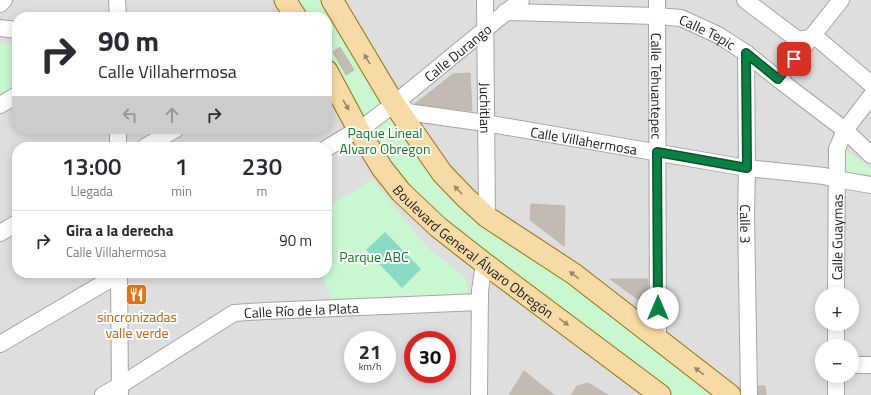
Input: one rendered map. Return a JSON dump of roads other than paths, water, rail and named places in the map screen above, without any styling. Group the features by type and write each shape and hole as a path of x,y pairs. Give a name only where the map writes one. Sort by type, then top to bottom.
{"main road":[{"path":"285,0 293,12"},
{"path":"332,0 442,173 465,197 487,217 574,274 730,395"},
{"name":"Boulevard General Álvaro Obregón","path":"332,80 358,129 382,168 401,192 438,227 660,395"}],"street":[{"path":"0,4 4,0"},
{"path":"117,0 118,12"},
{"name":"Juchitlan","path":"485,0 487,217"},
{"name":"Calle Durango","path":"332,145 358,129 396,102 521,0"},
{"path":"745,0 798,40 810,38 818,39 871,84"},
{"path":"778,79 841,0"},
{"name":"Calle Tepic","path":"506,12 657,8 718,35 746,53 845,130 871,155"},
{"name":"Calle Tehuantepec","path":"657,8 658,339"},
{"path":"0,28 12,29"},
{"name":"Calle 3","path":"746,53 746,214 749,395"},
{"name":"Calle Guaymas","path":"836,287 837,149 845,130 871,96"},
{"path":"0,105 12,98"},
{"name":"Calle Villahermosa","path":"396,102 407,112 485,123 747,168 824,176 871,185"},
{"path":"154,142 167,134"},
{"path":"0,233 12,226"},
{"path":"479,395 480,302 484,263"},
{"path":"0,344 112,278"},
{"path":"120,278 120,391"},
{"name":"Calle Río de la Plata","path":"103,395 120,391 234,313 265,310 480,302"},
{"path":"859,365 871,365"},
{"path":"836,383 836,395"}],"place":[{"name":"sincronizadas valle verde","path":"137,294"}],"park label":[{"name":"Paque Lineal Alvaro Obregon","path":"385,140"},
{"name":"Parque ABC","path":"374,256"}]}
